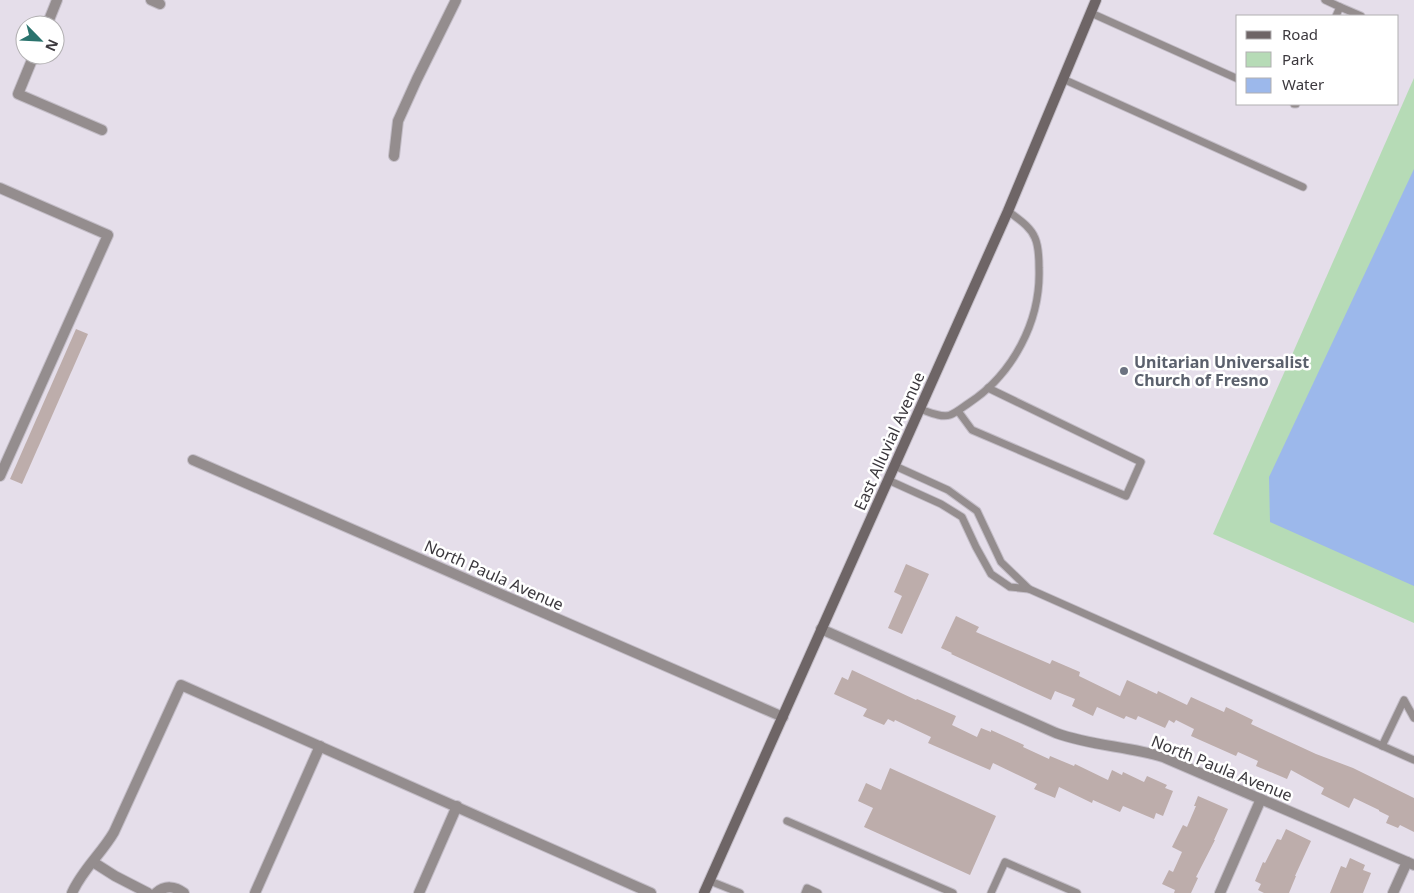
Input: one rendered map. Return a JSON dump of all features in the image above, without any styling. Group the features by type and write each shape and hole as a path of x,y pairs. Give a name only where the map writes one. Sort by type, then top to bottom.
{"street":[{"path":"51,15 57,0"},
{"path":"394,156 398,121 456,0"},
{"name":"East Alluvial Avenue","path":"704,893 1008,212 1096,0"},
{"path":"30,65 18,94 102,130"},
{"path":"0,188 108,235 0,476"},
{"name":"North Paula Avenue","path":"193,460 783,717"},
{"name":"North Paula Avenue","path":"821,629 1073,739 1146,752 1163,757 1410,864"},
{"path":"72,893 105,848 114,832 181,685 651,893"},
{"path":"255,893 320,746"},
{"path":"1220,893 1261,799"},
{"path":"419,893 457,806"},
{"path":"93,862 148,893"},
{"path":"1393,893 1410,864"},
{"path":"156,893 166,887 172,887 184,893"}],"lane":[{"path":"1326,0 1359,15"},
{"path":"1336,15 1340,7"},
{"path":"1091,13 1236,78"},
{"path":"1063,79 1303,187"},
{"path":"920,409 945,416 951,415 975,400 1002,376 1026,336 1036,306 1039,276 1038,249 1036,239 1031,230 1008,212"},
{"path":"958,411 972,430 1126,496 1141,462 988,388"},
{"path":"895,466 948,490 976,511 1001,562 1029,589"},
{"path":"888,480 941,504 962,517 991,574 1010,587 1029,589 1414,760"},
{"path":"1382,746 1404,700 1414,718"},
{"path":"787,821 953,893"},
{"path":"991,893 1005,862 1077,893"},
{"path":"710,882 740,893"},
{"path":"804,893 807,888 818,893"}],"green space":[{"path":"1414,78 1414,623 1213,534"}],"water":[{"path":"1414,169 1414,586 1270,522 1269,477"}],"building":[{"path":"76,329 88,334 22,484 10,479"},
{"path":"906,564 929,574 902,634 888,628 902,596 894,592"},
{"path":"956,616 979,627 976,632 1050,664 1052,660 1080,672 1079,676 1120,696 1127,680 1157,694 1158,691 1187,705 1191,697 1224,712 1226,707 1253,720 1251,724 1316,754 1353,768 1414,798 1414,832 1400,825 1398,828 1386,823 1389,816 1354,798 1349,808 1321,794 1324,788 1291,770 1287,779 1256,766 1258,761 1238,752 1236,756 1191,736 1194,729 1176,720 1174,723 1169,720 1165,728 1138,716 1136,720 1126,716 1124,719 1097,707 1093,716 1072,706 1075,699 1055,691 1051,700 951,654 941,648"},
{"path":"852,670 916,700 956,716 952,725 977,737 981,728 991,732 991,730 1049,759 1050,756 1074,766 1075,764 1108,780 1112,770 1122,775 1123,772 1144,782 1147,776 1167,785 1165,788 1173,791 1163,816 1156,813 1154,819 1123,806 1120,812 1093,800 1092,803 1059,787 1055,798 1034,789 1037,784 993,763 990,770 928,743 931,737 895,720 894,722 888,719 884,725 863,716 867,709 834,694 842,677 848,680"},
{"path":"890,768 996,816 970,875 864,827 873,808 858,801 866,783 881,790"},
{"path":"1198,796 1228,809 1196,877 1198,878 1191,893 1174,893 1175,890 1162,884 1169,870 1173,872 1182,852 1172,847 1183,825 1187,827"},
{"path":"1286,829 1311,841 1289,893 1264,893 1258,890 1261,884 1255,881 1263,862 1265,863 1277,839 1281,840"},
{"path":"1350,858 1365,865 1363,870 1371,873 1363,893 1330,893 1341,866 1346,868"}],"place":[{"name":"Unitarian Universalist Church of Fresno","path":"1124,371"}]}
